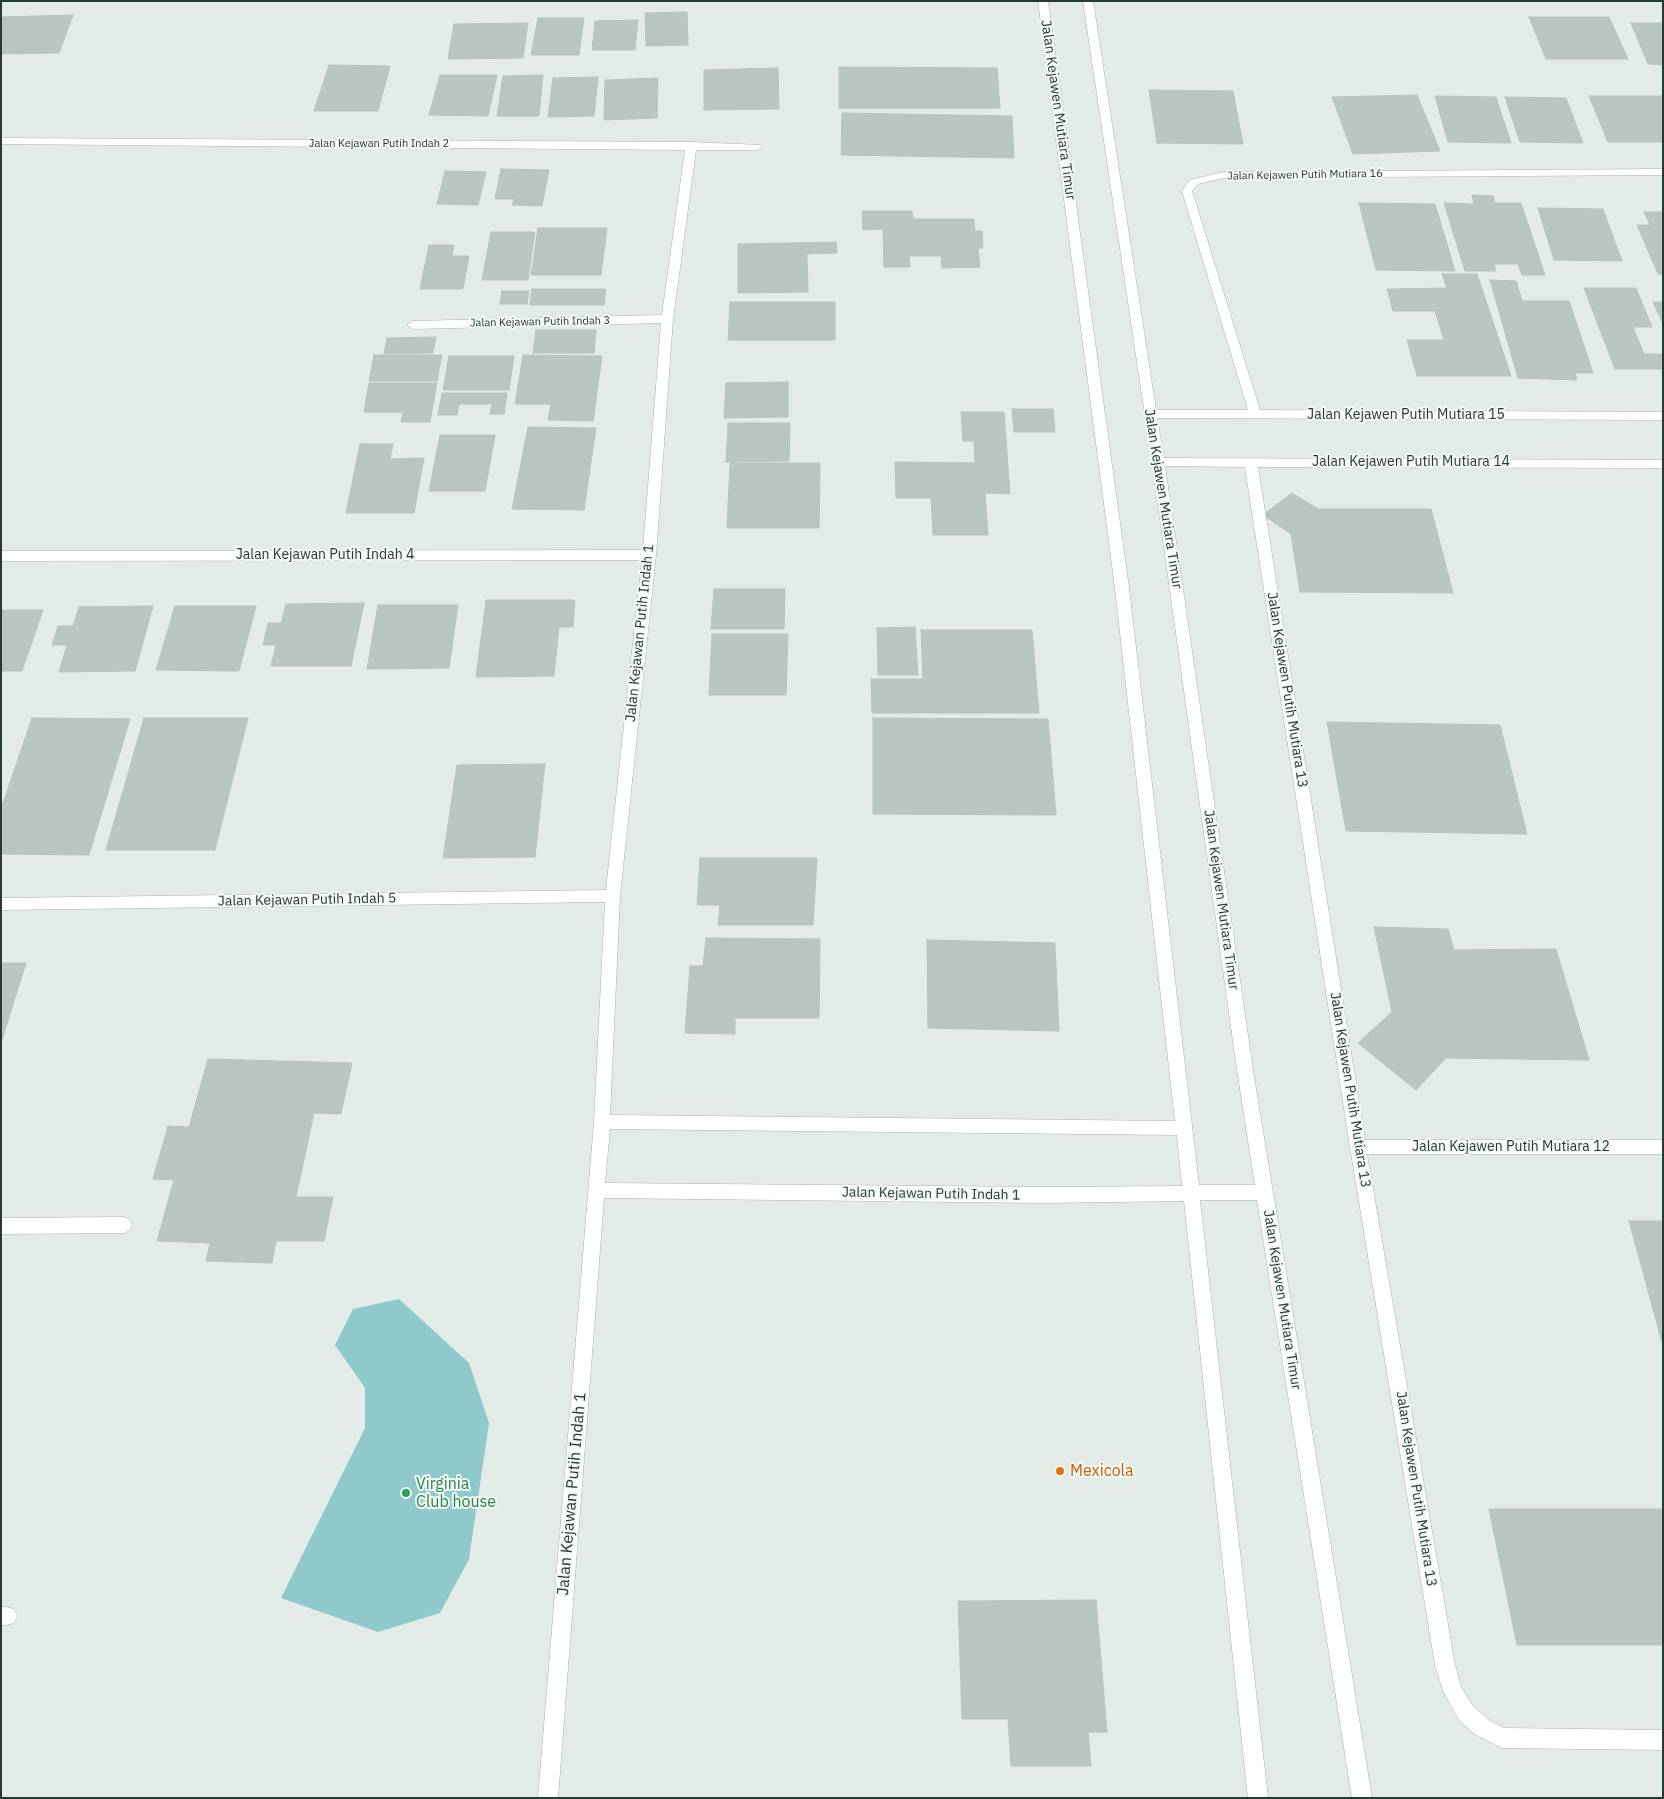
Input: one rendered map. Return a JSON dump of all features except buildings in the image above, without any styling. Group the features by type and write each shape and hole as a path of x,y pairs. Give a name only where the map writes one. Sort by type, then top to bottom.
{"street":[{"name":"Jalan Kejawen Mutiara Timur","path":"1043,1 1123,598 1258,1798"},
{"name":"Jalan Kejawen Mutiara Timur","path":"1088,1 1158,462 1264,1192 1362,1798"},
{"name":"Jalan Kejawan Putih Indah 2","path":"1,141 758,147"},
{"name":"Jalan Kejawan Putih Indah 1","path":"548,1798 602,1122 613,896 649,555 667,319 691,145"},
{"name":"Jalan Kejawen Putih Mutiara 16","path":"1255,415 1187,190 1194,182 1224,175 1663,172"},
{"name":"Jalan Kejawan Putih Indah 3","path":"412,326 667,319"},
{"name":"Jalan Kejawen Putih Mutiara 15","path":"1150,414 1663,416"},
{"name":"Jalan Kejawen Putih Mutiara 14","path":"1158,462 1663,464"},
{"name":"Jalan Kejawen Putih Mutiara 13","path":"1252,462 1358,1147 1445,1665 1453,1691 1466,1713 1483,1728 1502,1738 1663,1740"},
{"name":"Jalan Kejawan Putih Indah 4","path":"1,556 649,555"},
{"name":"Jalan Kejawan Putih Indah 5","path":"1,904 613,896"},
{"path":"602,1122 1184,1128"},
{"name":"Jalan Kejawen Putih Mutiara 12","path":"1358,1147 1663,1147"},
{"name":"Jalan Kejawan Putih Indah 1","path":"597,1190 1042,1195 1264,1192"},
{"path":"1,1226 124,1225"}],"water":[{"name":"Virginia Club house","path":"399,1299 469,1363 489,1423 469,1559 440,1613 378,1632 281,1598 365,1428 365,1388 335,1345 353,1309"}],"place":[{"name":"Mexicola","path":"1060,1471"},
{"name":"Virginia Club house","path":"406,1493"}]}
